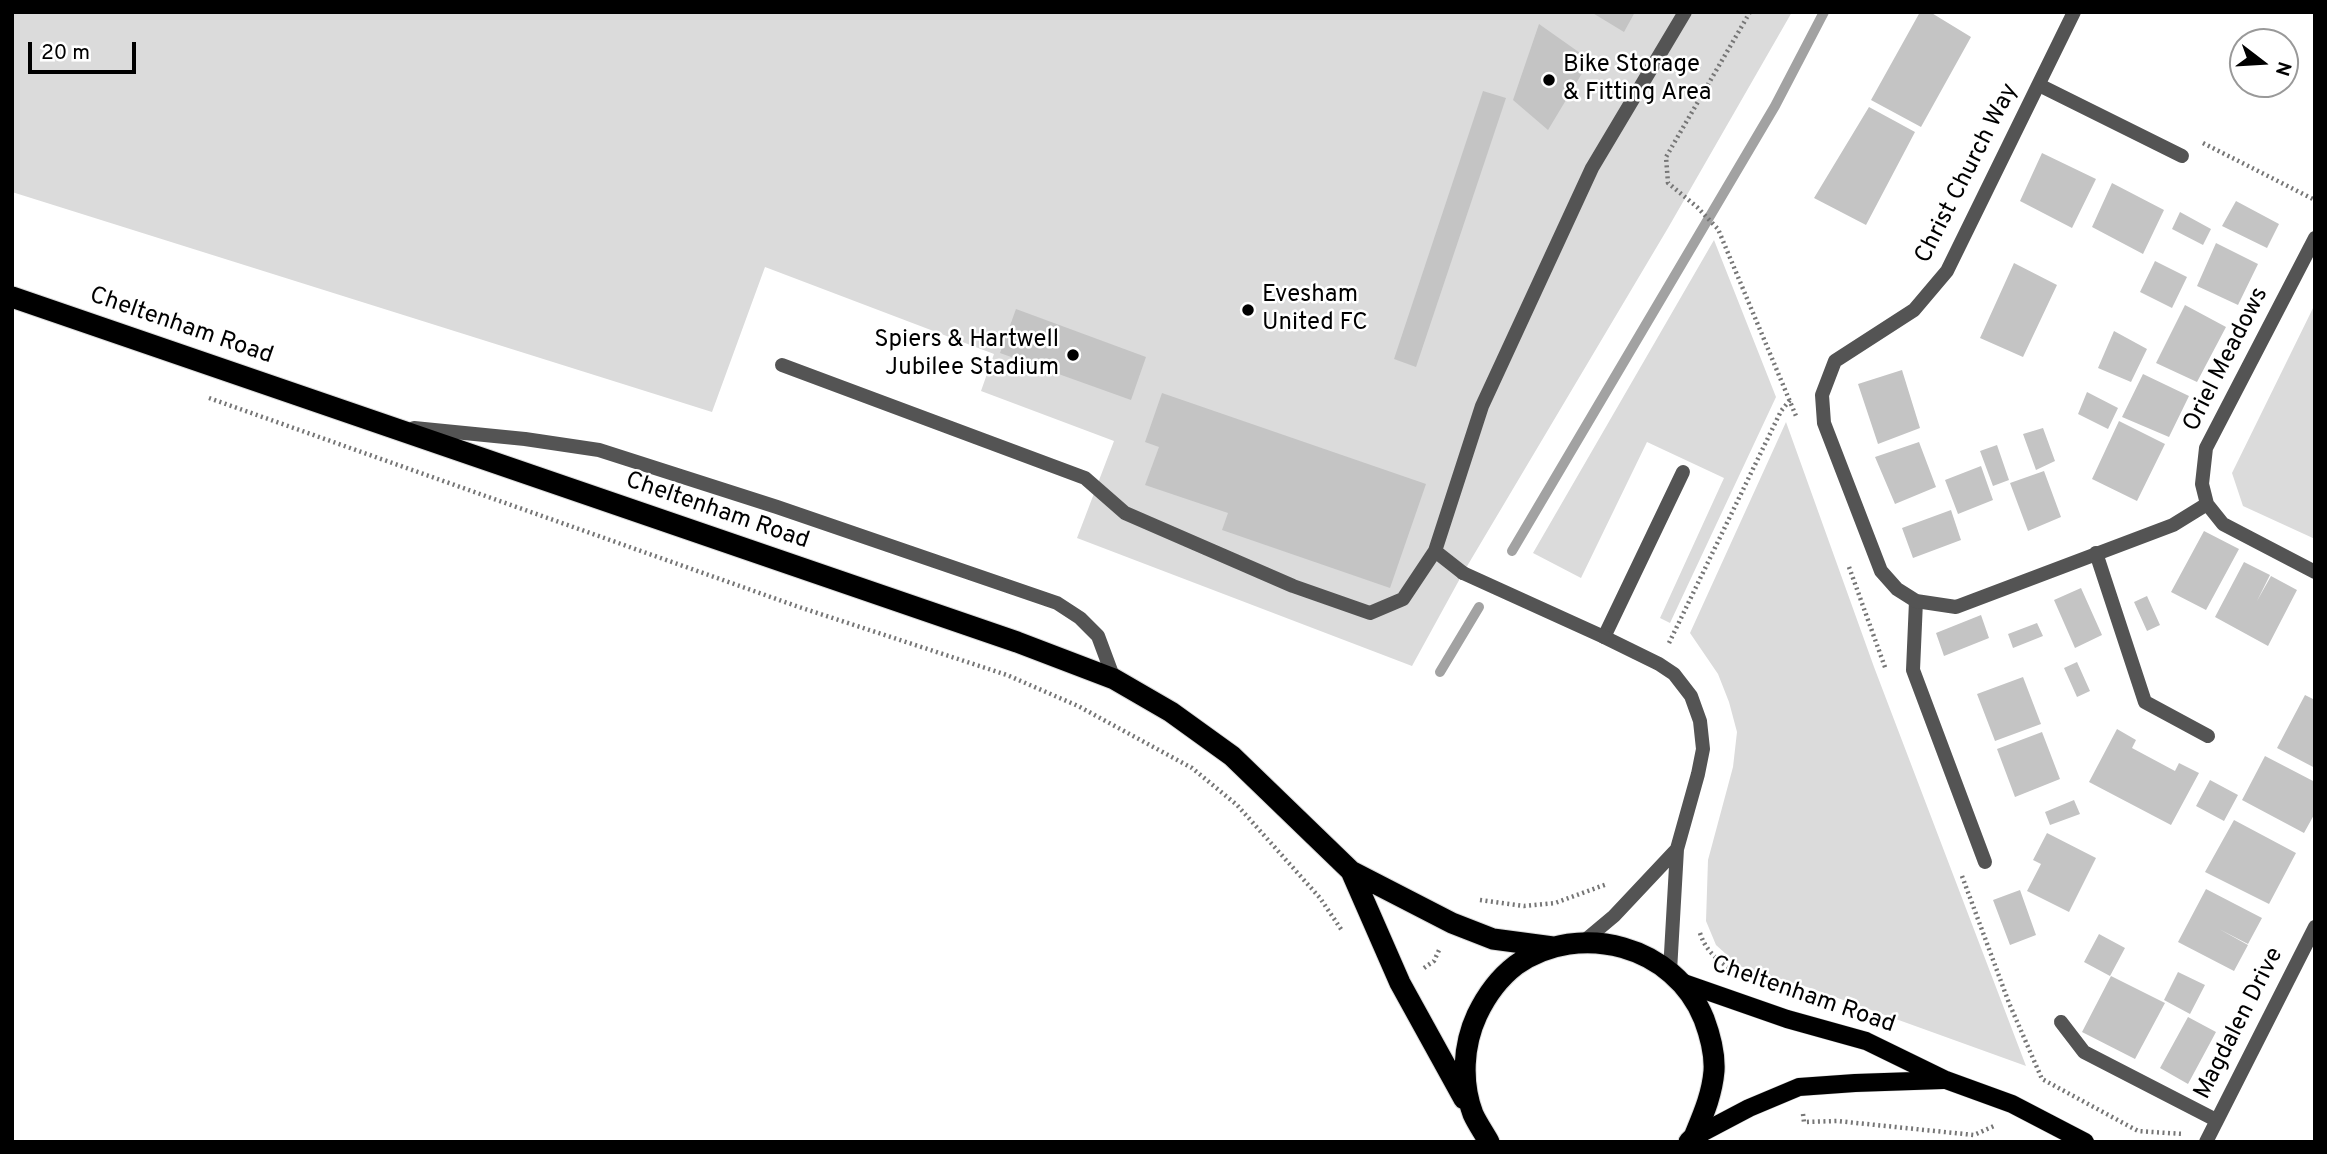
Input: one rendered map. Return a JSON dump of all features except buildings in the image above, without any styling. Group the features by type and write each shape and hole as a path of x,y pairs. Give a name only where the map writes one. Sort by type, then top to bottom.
{"highway":[{"name":"Cheltenham Road","path":"12,297 1017,642 1114,679 1171,712 1232,756 1350,871 1452,923 1493,939 1553,947"},
{"name":"Cheltenham Road","path":"1350,871 1400,983 1473,1113"},
{"path":"1489,1142 1473,1113 1464,1072 1469,1032 1487,995 1516,965 1553,947 1583,942 1602,942 1638,952 1675,976 1699,1007 1711,1037 1714,1069 1709,1101 1692,1139"}],"main road":[{"name":"Cheltenham Road","path":"1675,976 1787,1019 1866,1041 1946,1080 2012,1104 2085,1142"},
{"name":"Cheltenham Road","path":"1692,1139 1749,1108 1799,1087 1946,1080"}],"street":[{"path":"782,365 1085,478 1125,513 1293,586 1370,613 1403,598 1435,551 1482,406 1563,231 1592,169 1685,12"},
{"name":"Christ Church Way","path":"2074,12 1947,271 1914,310 1835,361 1822,395 1824,423 1881,571 1897,589 1916,601 1956,607 2173,525 2207,504"},
{"path":"2039,85 2182,156"},
{"name":"Oriel Meadows","path":"2207,504 2202,484 2206,448 2315,238"},
{"path":"383,425 525,439 599,450 1057,603 1080,618 1098,636 1114,679"},
{"path":"1604,637 1683,472"},
{"path":"2207,504 2223,524 2315,572"},
{"path":"1435,551 1463,573 1659,664 1674,674 1691,696 1700,721 1703,749 1678,849 1675,976"},
{"path":"2096,553 2145,702 2208,736"},
{"path":"1916,601 1913,670 1985,862"},
{"path":"1583,942 1614,916 1678,849"},
{"name":"Magdalen Drive","path":"2200,1140 2216,1120 2315,927"},
{"path":"2061,1022 2084,1052 2216,1120"}],"path":[{"path":"1750,12 1666,157 1668,183 1718,229 1799,427"},
{"path":"2182,156 2192,137 2315,200"},
{"path":"1659,664 1781,411 1790,400 1822,395"},
{"path":"209,398 799,607 1007,675 1078,706 1192,768 1237,805"},
{"path":"1846,558 1888,677"},
{"path":"1961,873 2009,1003 2042,1079 2138,1130 2184,1134 2200,1140"}],"shaded area":[{"name":"Evesham United FC","path":"12,12 1792,12 1668,228 1463,573 1412,666 1077,538 1114,441 981,391 994,354 765,267 712,412 12,192"},
{"path":"1714,240 1776,397 1670,623 1660,618 1724,478 1647,442 1581,578 1533,553"},
{"path":"2315,304 2315,539 2243,506 2232,473"},
{"path":"1786,422 1874,667 2026,1066 1810,988 1739,966 1716,945 1706,921 1708,860 1733,767 1737,732 1718,674 1690,633"}],"waterway":[{"path":"1512,551 1775,106 1824,12"},
{"path":"1440,672 1479,607"}],"place":[{"name":"Bike Storage & Fitting Area","path":"1549,80"},
{"name":"Evesham United FC","path":"1248,310"},
{"name":"Spiers & Hartwell Jubilee Stadium","path":"1073,355"}]}
